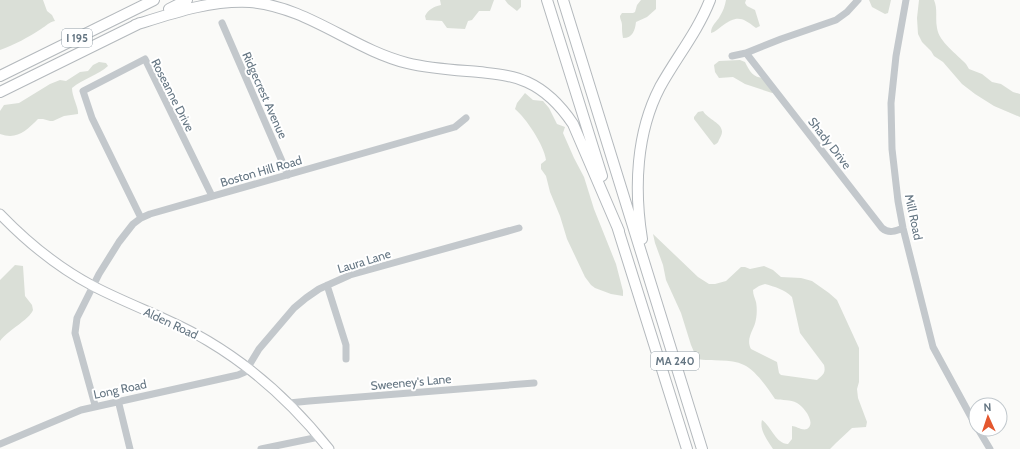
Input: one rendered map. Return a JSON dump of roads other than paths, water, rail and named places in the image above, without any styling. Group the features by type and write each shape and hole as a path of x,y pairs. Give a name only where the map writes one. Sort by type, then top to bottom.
{"highway":[{"name":"I 195","path":"0,76 154,0"},
{"name":"I 195","path":"0,92 187,0"},
{"path":"547,0 619,231"},
{"path":"563,0 647,273"},
{"path":"647,273 640,226 638,194 640,162 645,129 651,108 660,88 696,29 710,0"},
{"path":"135,25 177,11 203,5 238,2 263,4 299,14 378,53 400,61 429,67 500,74 525,82 546,94 558,104 568,117 577,132 619,231"},
{"name":"MA 240","path":"619,231 687,449"},
{"name":"MA 240","path":"647,273 702,449"}],"main road":[{"name":"Alden Road","path":"0,214 38,249 93,286 200,337 248,367 289,403 308,423 329,449"}],"street":[{"path":"732,56 746,53 780,38 836,20 844,15 858,0"},
{"name":"Mill Road","path":"906,0 895,62 891,115 894,168 904,228 933,347 968,411"},
{"name":"Ridgecrest Avenue","path":"222,23 288,175"},
{"name":"Shady Drive","path":"746,53 882,228 885,231 892,232 904,228"},
{"name":"Roseanne Drive","path":"141,218 92,118 83,91 144,59 212,196"},
{"name":"Boston Hill Road","path":"95,405 76,338 75,328 77,318 93,286 119,242 133,224 150,214 455,127 466,118"},
{"name":"Laura Lane","path":"248,367 260,349 294,308 326,285 350,275 519,228"},
{"path":"326,285 346,345 346,360"},
{"name":"Long Road","path":"0,444 58,418 95,405 238,375 245,372 248,367"},
{"name":"Sweeney's Lane","path":"289,403 534,383"},
{"path":"118,400 130,449"},
{"path":"261,449 319,437"},
{"path":"983,437 990,449"}]}
